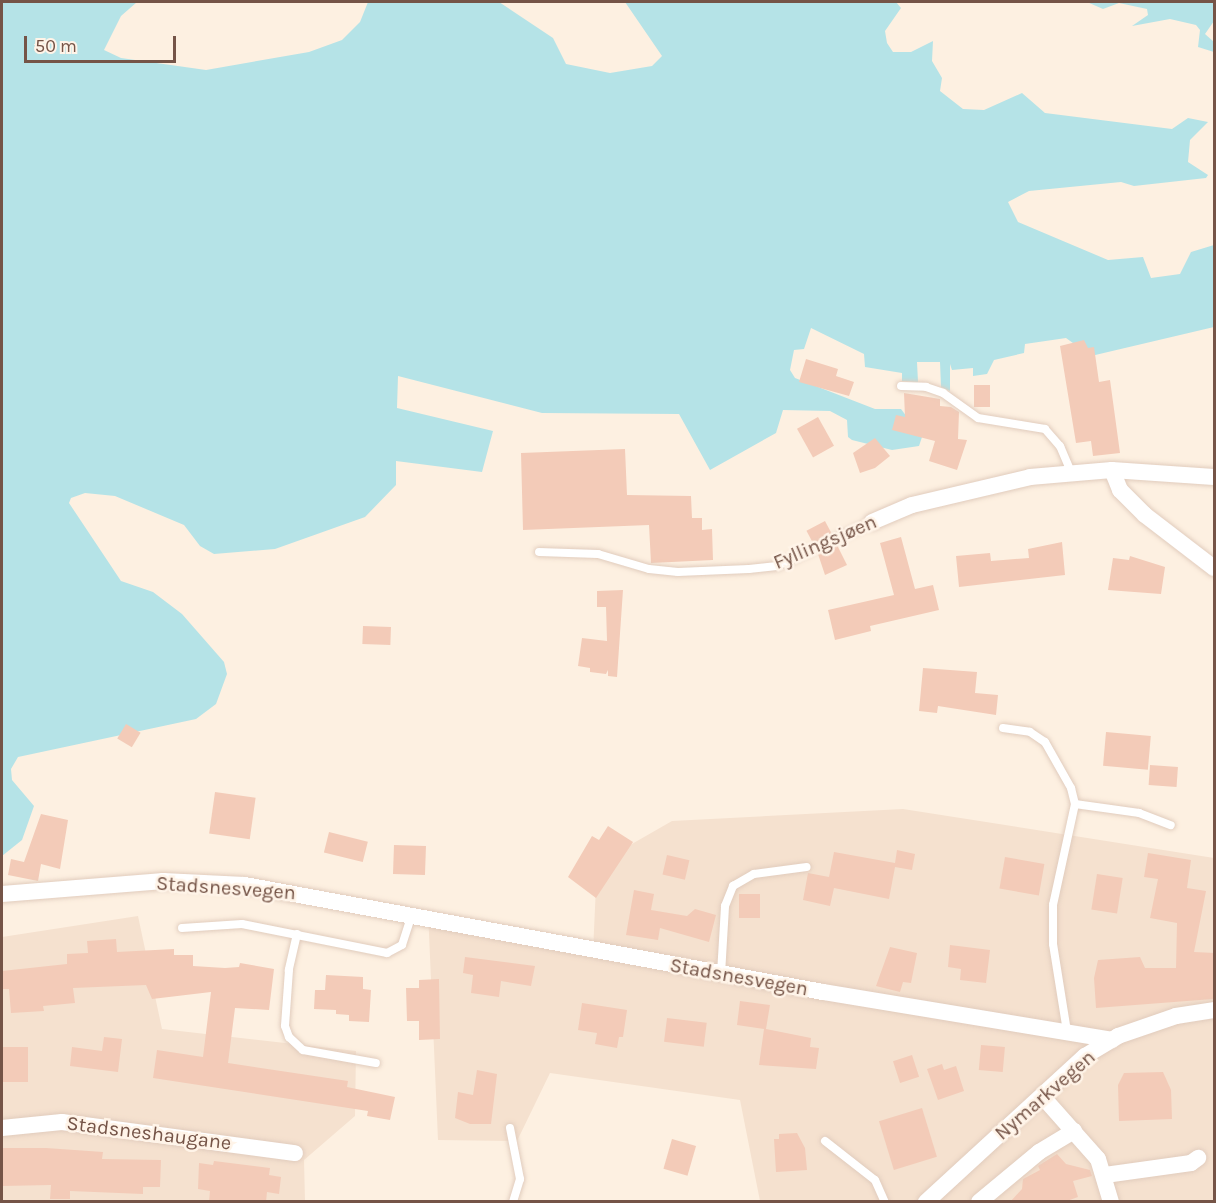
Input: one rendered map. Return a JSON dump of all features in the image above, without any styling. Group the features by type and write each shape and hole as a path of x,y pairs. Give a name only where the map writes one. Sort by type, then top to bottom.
{"street":[{"name":"Fyllingsjøen","path":"872,522 948,495 1071,472 1112,470 1215,477"},
{"path":"1112,470 1120,490 1145,515 1215,568"},
{"name":"Stadsnesvegen","path":"2,894 195,881 312,894 721,974 1112,1040"},
{"name":"Nymarkvegen","path":"926,1202 1085,1056 1112,1040 1176,1016 1215,1010"},
{"path":"1042,1095 1074,1131 1105,1174 1111,1202"},
{"name":"Stadsneshaugane","path":"2,1128 62,1122 296,1153"},
{"path":"979,1202 1039,1152 1074,1131"},
{"path":"1105,1174 1191,1163 1198,1158"}],"lane":[{"path":"901,386 926,387 943,393 978,418 1045,429 1060,446 1071,472"},
{"name":"Fyllingsjøen","path":"539,552 598,554 649,569 678,572 749,569 783,563 872,522"},
{"path":"1003,728 1030,732 1045,742 1071,788 1074,804 1072,828 1053,905 1053,944 1066,1031"},
{"path":"1074,804 1139,813 1171,825"},
{"path":"721,974 725,906 733,886 754,874 807,867"},
{"name":"Stadsnesvegen","path":"182,928 242,924 387,953 402,945 413,915"},
{"path":"297,934 289,970 285,1026 289,1037 303,1050 376,1063"},
{"path":"510,1128 520,1179 513,1202"},
{"path":"825,1141 875,1180 885,1202"}],"shaded area":[{"path":"903,809 1214,858 1214,1201 760,1201 740,1100 550,1073 517,1141 438,1140 428,911 593,952 597,864 672,821"},
{"path":"138,916 162,1029 356,1051 355,1116 304,1160 305,1201 2,1202 2,937"}],"water":[{"path":"2,2 137,2 121,16 104,50 121,58 206,70 309,52 342,40 360,22 368,2 499,2 553,38 566,64 610,73 652,66 662,56 625,2 896,2 901,8 885,31 887,43 893,52 911,52 933,41 932,61 942,78 940,91 963,109 984,110 1022,93 1045,113 1172,129 1188,118 1208,122 1190,140 1188,162 1208,175 1206,178 1134,186 1121,182 1029,191 1008,202 1018,222 1108,260 1143,257 1151,278 1180,274 1191,252 1214,245 1214,327 1091,356 1066,338 1025,344 1024,353 994,360 987,374 973,376 973,368 952,370 950,364 950,391 941,387 940,362 917,362 918,382 902,381 902,373 865,367 864,354 811,328 804,349 794,350 790,370 795,378 875,409 901,409 922,437 919,446 892,450 852,440 848,437 847,420 830,411 783,410 776,433 710,470 679,414 542,413 398,376 397,408 493,431 482,472 396,461 396,485 365,517 275,549 214,554 200,546 184,525 115,496 85,493 71,498 69,503 121,581 153,592 182,614 224,662 227,674 216,704 196,719 18,757 11,769 12,780 34,806 22,840 2,856"},
{"path":"1087,2 1214,2 1214,21 1205,34 1214,42 1214,52 1198,47 1200,30 1196,25 1170,19 1132,26 1148,15 1147,9 1119,3 1103,9"}],"building":[{"path":"1084,340 1088,348 1094,347 1099,382 1110,380 1120,453 1093,456 1091,441 1076,443 1060,346"},
{"path":"806,359 838,369 836,376 854,382 849,396 799,382"},
{"path":"974,385 990,385 990,407 974,407"},
{"path":"904,393 940,399 940,406 951,407 959,412 958,439 967,440 957,470 929,461 935,441 892,430 896,415 905,417"},
{"path":"818,417 834,446 813,457 797,429"},
{"path":"875,438 890,456 875,468 860,473 853,453"},
{"path":"625,449 627,495 691,496 692,518 702,518 702,530 712,529 713,560 651,563 649,525 523,530 521,453"},
{"path":"825,521 832,534 814,544 806,531"},
{"path":"901,537 915,589 933,585 939,610 870,626 871,631 835,640 828,610 894,595 880,543"},
{"path":"1062,542 1065,575 959,587 956,556 990,553 991,561 1029,558 1028,549"},
{"path":"837,545 847,565 825,575 818,554"},
{"path":"1130,556 1165,567 1161,594 1108,590 1113,558 1129,560"},
{"path":"623,590 617,677 608,676 608,670 606,674 590,672 590,668 578,666 582,638 607,641 606,607 597,607 597,591"},
{"path":"363,626 391,627 390,645 362,644"},
{"path":"923,668 977,672 975,693 998,695 996,715 938,706 937,713 919,711"},
{"path":"126,724 141,733 132,747 117,739"},
{"path":"1106,732 1151,736 1148,770 1103,766"},
{"path":"1150,765 1178,767 1177,787 1149,785"},
{"path":"215,792 256,798 250,839 209,834"},
{"path":"41,814 68,820 60,869 41,864 38,881 8,875 11,859 24,862"},
{"path":"608,826 633,842 596,898 568,877 592,836 599,840"},
{"path":"329,832 368,842 363,862 324,852"},
{"path":"394,845 426,846 425,875 393,874"},
{"path":"897,850 915,854 912,870 895,867 889,899 834,888 830,906 803,900 808,873 829,877 834,852 895,863"},
{"path":"1148,853 1191,860 1187,888 1206,891 1194,952 1215,953 1213,999 1096,1008 1094,978 1098,960 1140,957 1145,968 1176,968 1177,923 1150,918 1158,879 1144,877"},
{"path":"667,855 689,860 685,880 663,874"},
{"path":"1005,857 1044,864 1039,895 999,889"},
{"path":"1097,874 1123,878 1117,914 1091,910"},
{"path":"634,890 654,894 651,910 687,916 695,909 716,915 709,942 660,928 658,940 626,935"},
{"path":"739,894 760,894 760,918 739,918"},
{"path":"116,939 117,952 174,949 174,955 193,955 193,966 225,968 239,967 240,963 274,969 269,1010 235,1008 228,1063 348,1081 347,1087 395,1097 390,1120 367,1116 368,1111 153,1078 157,1050 203,1057 211,992 152,999 146,985 73,988 75,1003 43,1006 44,1011 11,1013 9,989 2,989 2,971 67,964 67,954 88,953 87,941"},
{"path":"950,945 990,950 986,983 960,980 961,969 948,967"},
{"path":"890,947 917,953 911,983 903,982 900,992 876,986"},
{"path":"465,957 535,966 531,986 501,981 499,997 471,993 473,975 463,973"},
{"path":"326,975 363,977 363,989 371,990 369,1022 349,1021 349,1015 336,1014 336,1010 314,1009 315,990 325,990"},
{"path":"439,979 440,1039 419,1040 419,1021 407,1021 406,988 419,988 419,980"},
{"path":"740,1001 770,1005 766,1029 811,1038 810,1047 819,1048 816,1069 759,1065 764,1029 737,1025"},
{"path":"582,1003 627,1010 623,1037 619,1037 617,1048 595,1044 597,1033 578,1030"},
{"path":"667,1018 707,1023 704,1047 664,1042"},
{"path":"104,1037 122,1039 118,1072 70,1066 72,1047 102,1051"},
{"path":"981,1045 1005,1047 1003,1072 979,1070"},
{"path":"2,1047 28,1047 28,1082 2,1082"},
{"path":"912,1055 919,1077 900,1083 893,1061"},
{"path":"942,1064 944,1070 956,1066 964,1091 938,1100 927,1069"},
{"path":"477,1070 497,1074 491,1124 470,1124 455,1118 458,1092 473,1095"},
{"path":"1163,1072 1171,1090 1172,1119 1119,1121 1118,1085 1124,1073"},
{"path":"922,1108 937,1157 894,1170 879,1121"},
{"path":"797,1133 805,1148 807,1170 776,1172 774,1139 779,1139 779,1134"},
{"path":"672,1139 696,1146 687,1176 663,1169"},
{"path":"2,1148 103,1152 102,1159 161,1160 160,1187 143,1187 143,1194 70,1191 70,1199 50,1199 51,1185 2,1186"},
{"path":"1057,1154 1066,1164 1090,1170 1092,1176 1073,1181 1078,1197 1064,1202 1010,1202 1022,1189 1023,1179 1040,1170 1038,1166"},
{"path":"214,1161 270,1168 269,1175 281,1177 279,1194 267,1192 266,1202 209,1202 210,1191 198,1189 199,1163 213,1165"}]}
